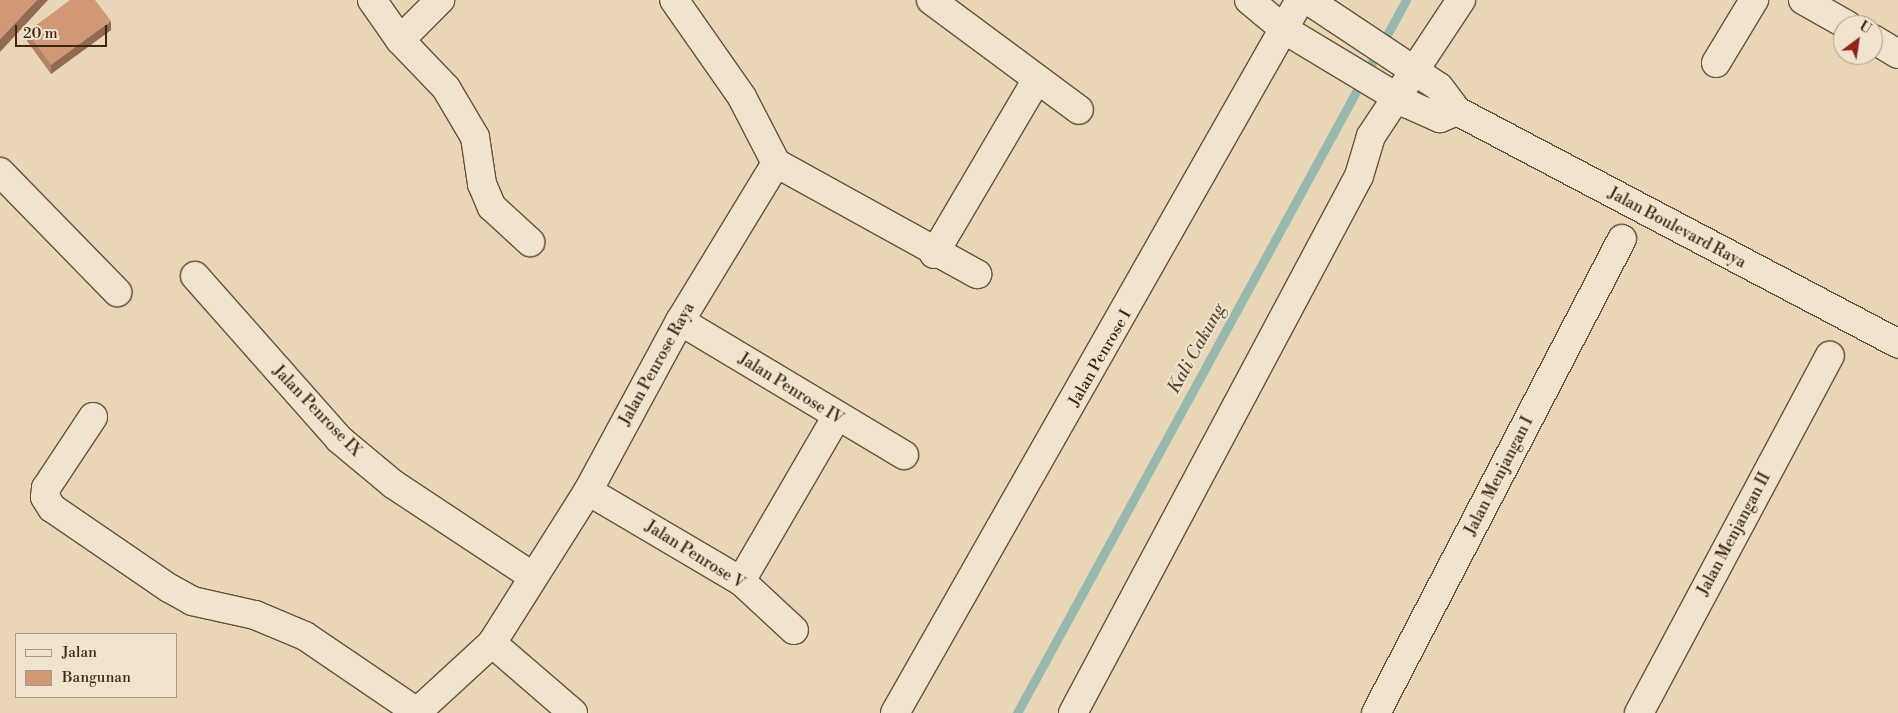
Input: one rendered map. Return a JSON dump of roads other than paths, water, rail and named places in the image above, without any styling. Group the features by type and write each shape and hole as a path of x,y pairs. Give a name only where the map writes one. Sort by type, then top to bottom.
{"street":[{"path":"372,0 400,40 446,88 475,137 482,184 492,207 530,242"},
{"path":"400,40 440,0"},
{"path":"674,0 742,97 776,163 934,254 977,274"},
{"path":"931,0 1079,110"},
{"path":"1249,0 1286,30 1395,96 1440,118 1457,111 1446,93 1316,8"},
{"name":"Jalan Penrose I","path":"895,713 1286,30 1300,0"},
{"path":"1073,713 1359,176 1371,136 1411,69 1424,52 1432,50 1461,0"},
{"path":"1716,64 1754,0"},
{"path":"1803,0 1833,17"},
{"path":"1883,46 1898,54"},
{"path":"934,254 1037,79"},
{"name":"Jalan Boulevard Raya","path":"1457,111 1898,344"},
{"name":"Jalan Penrose Raya","path":"417,712 492,643 532,576 588,491 680,321 776,163"},
{"path":"0,172 117,292"},
{"name":"Jalan Menjangan I","path":"1376,713 1622,239"},
{"name":"Jalan Penrose IX","path":"195,276 339,438 392,484 532,576"},
{"name":"Jalan Penrose IV","path":"680,321 836,418 904,455"},
{"name":"Jalan Menjangan II","path":"1638,713 1830,356"},
{"path":"93,417 46,488 45,497 52,508 176,593 192,601 255,614 305,636 417,712"},
{"path":"742,582 836,418"},
{"name":"Jalan Penrose V","path":"588,491 742,582 794,630"},
{"path":"492,643 573,713"}],"waterway":[{"name":"Kali Cakung","path":"1017,713 1406,0"}]}
